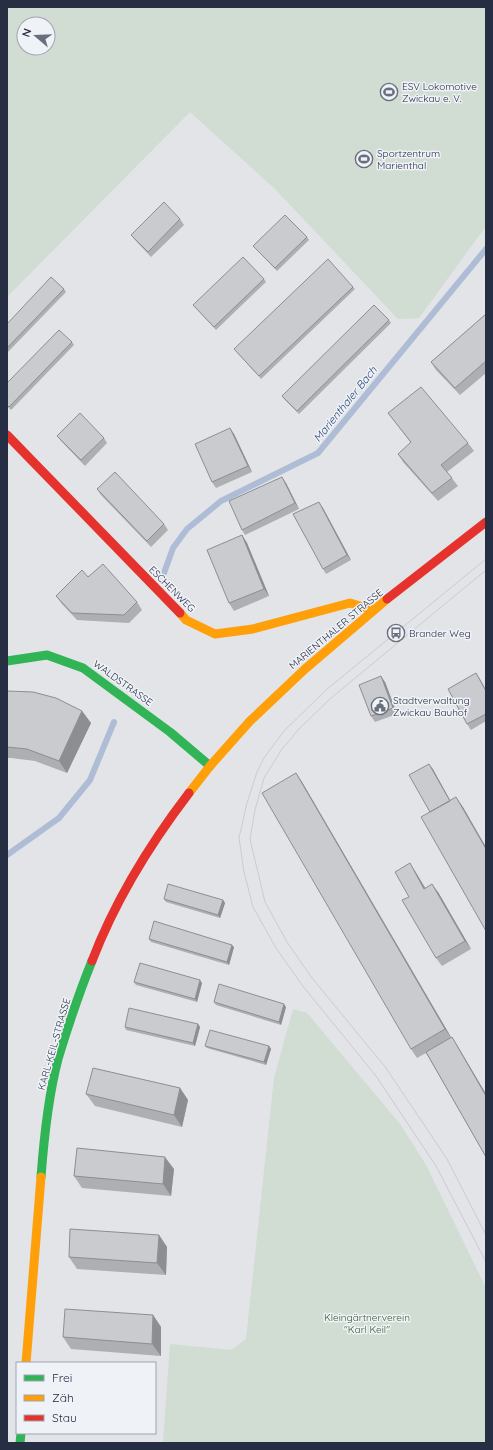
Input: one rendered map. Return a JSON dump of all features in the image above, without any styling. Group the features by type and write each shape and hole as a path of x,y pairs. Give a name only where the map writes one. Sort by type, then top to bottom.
{"main road":[{"name":"ESCHENWEG","path":"7,435 186,620 215,634 252,629 350,603 374,610"},
{"name":"MARIENTHALER STRASSE","path":"210,766 250,721 305,669 374,610 486,522"},
{"name":"WALDSTRASSE","path":"7,661 47,655 83,668 170,732 210,766"},
{"name":"KARL-KEIL-STRASSE","path":"26,1362 43,1146 49,1102 58,1060 78,997 93,958 131,879 155,840 210,766"}],"green space":[{"name":"Sportzentrum Marienthal","path":"7,7 486,7 486,226 419,318 398,319 275,189 190,112 7,297"},
{"name":"Kleingärtnerverein \"Karl Keil\"","path":"293,1009 307,1013 400,1124 426,1165 486,1288 486,1443 163,1443 170,1344 231,1350 246,1339 274,1078"}],"building":[{"path":"164,202 180,219 148,252 131,235"},
{"path":"285,215 307,237 275,268 253,246"},
{"path":"243,257 264,279 214,327 193,305"},
{"path":"328,259 353,287 259,376 234,349"},
{"path":"51,277 64,289 7,348 7,324"},
{"path":"374,305 389,320 297,411 282,396"},
{"path":"486,314 486,361 455,388 431,362"},
{"path":"59,330 72,342 9,407 7,405 7,383"},
{"path":"421,387 468,443 441,465 452,478 432,493 398,454 411,442 388,413"},
{"path":"80,413 104,438 81,460 57,436"},
{"path":"230,428 248,466 212,482 195,444"},
{"path":"115,472 164,524 147,541 97,489"},
{"path":"282,477 295,503 242,530 229,501"},
{"path":"319,502 347,555 323,569 293,514"},
{"path":"242,535 264,589 229,603 207,550"},
{"path":"103,564 137,602 124,615 72,613 56,596 82,570 88,577"},
{"path":"476,673 486,691 486,714 467,724 448,689"},
{"path":"381,676 393,708 371,716 359,685"},
{"path":"7,691 33,692 56,698 82,711 59,761 27,749 7,747"},
{"path":"429,764 450,801 430,812 409,775"},
{"path":"296,773 445,1029 411,1049 262,793"},
{"path":"456,797 486,849 486,931 421,817"},
{"path":"410,863 424,889 432,884 465,941 436,958 402,900 409,897 395,872"},
{"path":"168,884 223,900 218,915 164,899"},
{"path":"154,921 232,945 227,962 149,939"},
{"path":"140,963 200,980 195,999 134,982"},
{"path":"219,984 284,1004 279,1022 214,1002"},
{"path":"129,1008 198,1024 193,1043 125,1027"},
{"path":"210,1030 269,1046 264,1062 205,1046"},
{"path":"452,1037 486,1096 486,1157 426,1052"},
{"path":"93,1068 180,1088 174,1115 86,1094"},
{"path":"77,1148 165,1157 163,1184 74,1176"},
{"path":"70,1229 159,1235 157,1263 69,1257"},
{"path":"65,1309 153,1315 152,1344 63,1337"}],"waterway":[{"name":"Marienthaler Bach","path":"164,573 173,548 187,529 221,501 318,453 486,249"},
{"name":"Marienthaler Bach","path":"7,855 59,818 90,780 114,722"}],"tram line":[{"path":"486,559 326,690 284,731 264,758 257,772 247,803 239,838 244,872 253,907 276,948 302,985 376,1076 436,1166 486,1262"},
{"path":"486,570 331,698 300,728 282,749 264,778 255,810 250,839 265,902 287,942 312,978 386,1068 447,1159 486,1235"}],"traffic: fast":[{"path":"7,661 47,655 83,668 170,732 210,766"},
{"path":"41,1177 47,1117 58,1059 92,961"},
{"path":"20,1443 21,1434"}],"traffic: slow":[{"path":"189,793 210,766 250,721 305,669 387,599"},
{"path":"180,613 186,620 215,634 253,629 350,603 373,610"},
{"path":"26,1362 41,1177"}],"traffic: jam":[{"path":"7,435 180,613"},
{"path":"387,599 486,522"},
{"path":"92,961 111,917 134,874 161,832 189,793"}],"place":[{"name":"ESV Lokomotive Zwickau e. V.","path":"389,92"},
{"name":"Sportzentrum Marienthal","path":"364,159"},
{"name":"Brander Weg","path":"396,633"},
{"name":"Stadtverwaltung Zwickau Bauhof","path":"380,706"}]}
